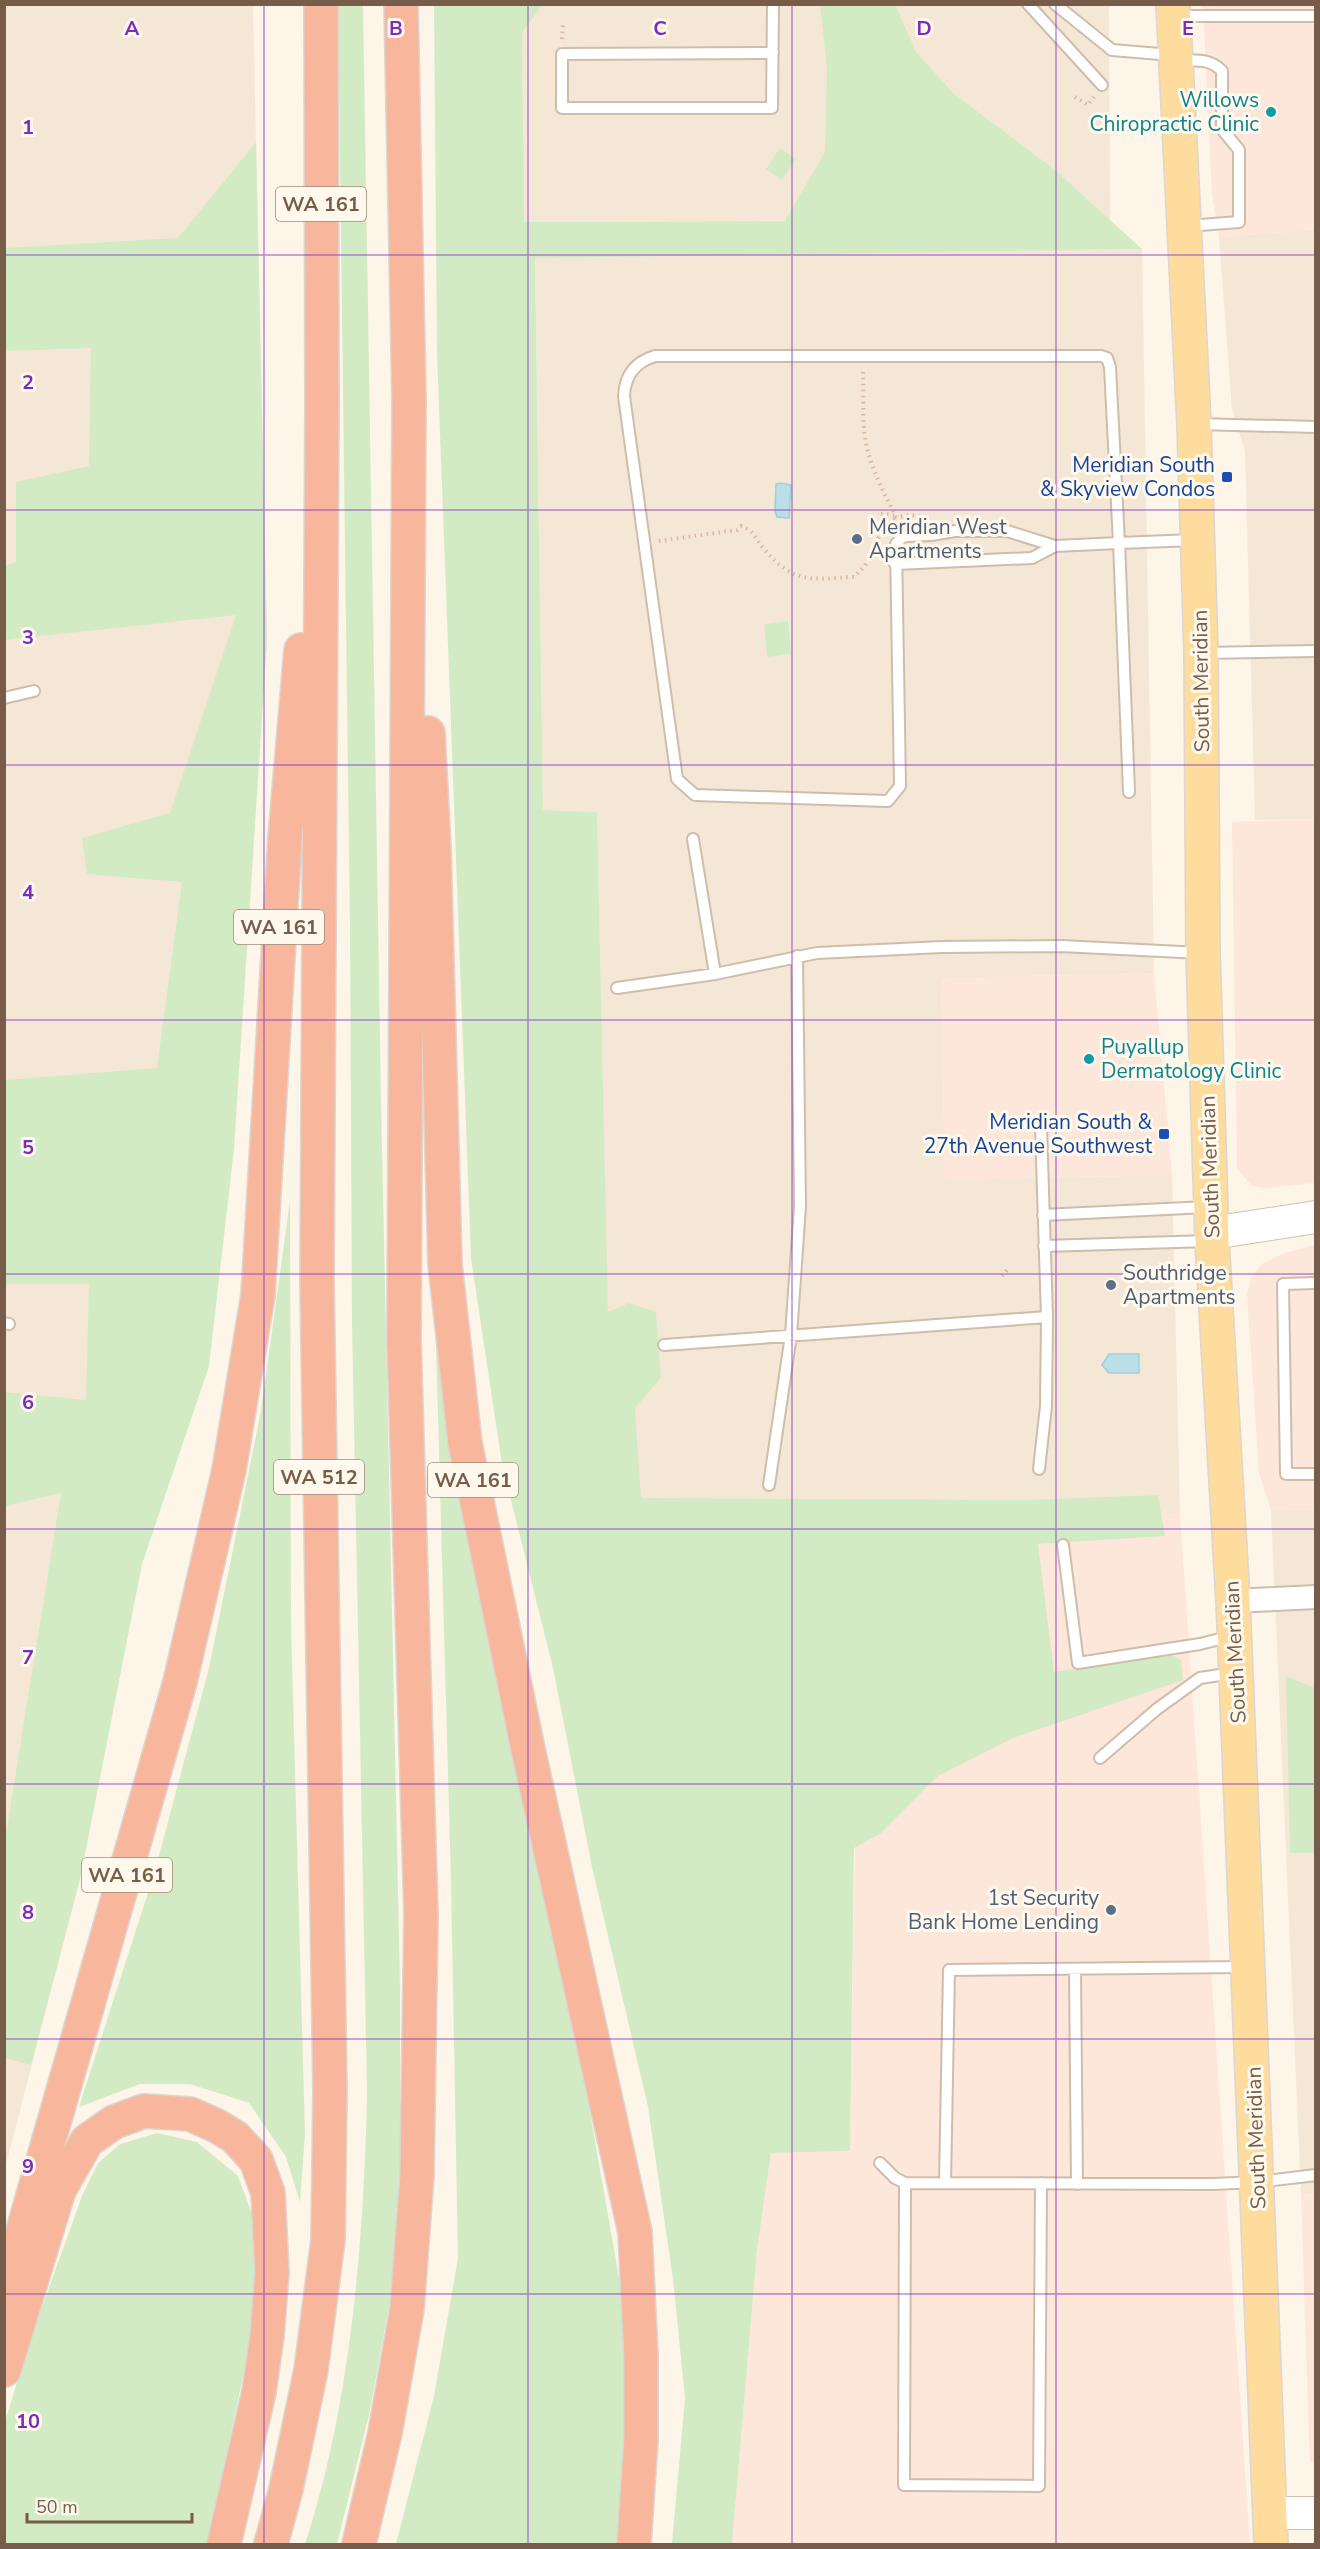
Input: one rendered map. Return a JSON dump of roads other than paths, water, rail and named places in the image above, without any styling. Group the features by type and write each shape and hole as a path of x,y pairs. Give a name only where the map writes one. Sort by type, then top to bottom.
{"highway":[{"name":"WA 161","path":"4,2297 180,1682 229,1470 258,1294 285,838 321,403 321,4"},
{"name":"WA 161","path":"401,4 410,400 434,849 445,1264 465,1443 528,1749 635,2232 641,2368 639,2497 634,2544"},
{"path":"359,2544 385,2433 407,2309 417,2175 421,1914 404,1339 410,400"},
{"name":"WA 512","path":"271,2544 286,2489 311,2370 328,2240 330,2092 316,1281 321,403"},
{"path":"4,2370 59,2190 87,2141 114,2122 144,2111 190,2114 235,2137 256,2160 268,2193 272,2273 267,2336 259,2392 224,2544"}],"main road":[{"name":"South Meridian","path":"1173,10 1198,540 1203,953 1211,1227 1233,1601 1249,1967 1269,2536"}],"street":[{"path":"1211,1227 1316,1217"},
{"path":"1233,1601 1316,1597"},
{"path":"1269,2536 1316,2513"}],"lane":[{"path":"773,4 773,53 772,108 562,108 562,54 773,53"},
{"path":"1028,4 1102,85"},
{"path":"1055,4 1112,51 1208,61 1215,63 1222,71 1222,129 1239,150 1239,222 1184,226"},
{"path":"1173,10 1251,10 1316,16"},
{"path":"1130,792 1119,543 1110,367 1107,358 1101,356 655,356 644,359 633,368 625,384 624,396 677,779 695,795 888,801 900,786 895,564 896,544 902,537 955,531 1007,531 1055,546 1119,543 1198,540"},
{"path":"1194,424 1316,427"},
{"path":"895,564 1032,558 1055,546"},
{"path":"1201,653 1316,651"},
{"path":"4,698 34,691"},
{"path":"693,839 715,974"},
{"path":"617,988 715,974 817,953 942,947 1062,946 1203,953"},
{"path":"769,1485 791,1335 800,1206 797,956"},
{"path":"1039,1469 1046,1406 1047,1317 1041,1127"},
{"path":"1044,1215 1211,1227"},
{"path":"1044,1246 1211,1227"},
{"path":"1316,1283 1283,1284 1286,1474 1316,1474"},
{"path":"664,1346 1047,1317"},
{"path":"1063,1545 1078,1663 1200,1644 1234,1635"},
{"path":"1100,1758 1157,1709 1200,1678 1236,1672"},
{"path":"945,2183 949,1970 1249,1967"},
{"path":"1076,1969 1077,2184"},
{"path":"880,2163 895,2178 905,2183 1257,2182 1316,2175"},
{"path":"905,2183 904,2486 1040,2486 1041,2183"}],"water":[{"path":"776,484 791,485 789,518 777,517 775,511"},
{"path":"1109,1354 1139,1354 1139,1373 1109,1373 1102,1365"}],"place":[{"name":"Willows Chiropractic Clinic","path":"1271,112"},
{"name":"Meridian South & Skyview Condos","path":"1227,477"},
{"name":"Meridian West Apartments","path":"857,539"},
{"name":"Puyallup Dermatology Clinic","path":"1089,1059"},
{"name":"Meridian South & 27th Avenue Southwest","path":"1164,1134"},
{"name":"Southridge Apartments","path":"1111,1285"},
{"name":"1st Security Bank Home Lending","path":"1111,1910"}]}
